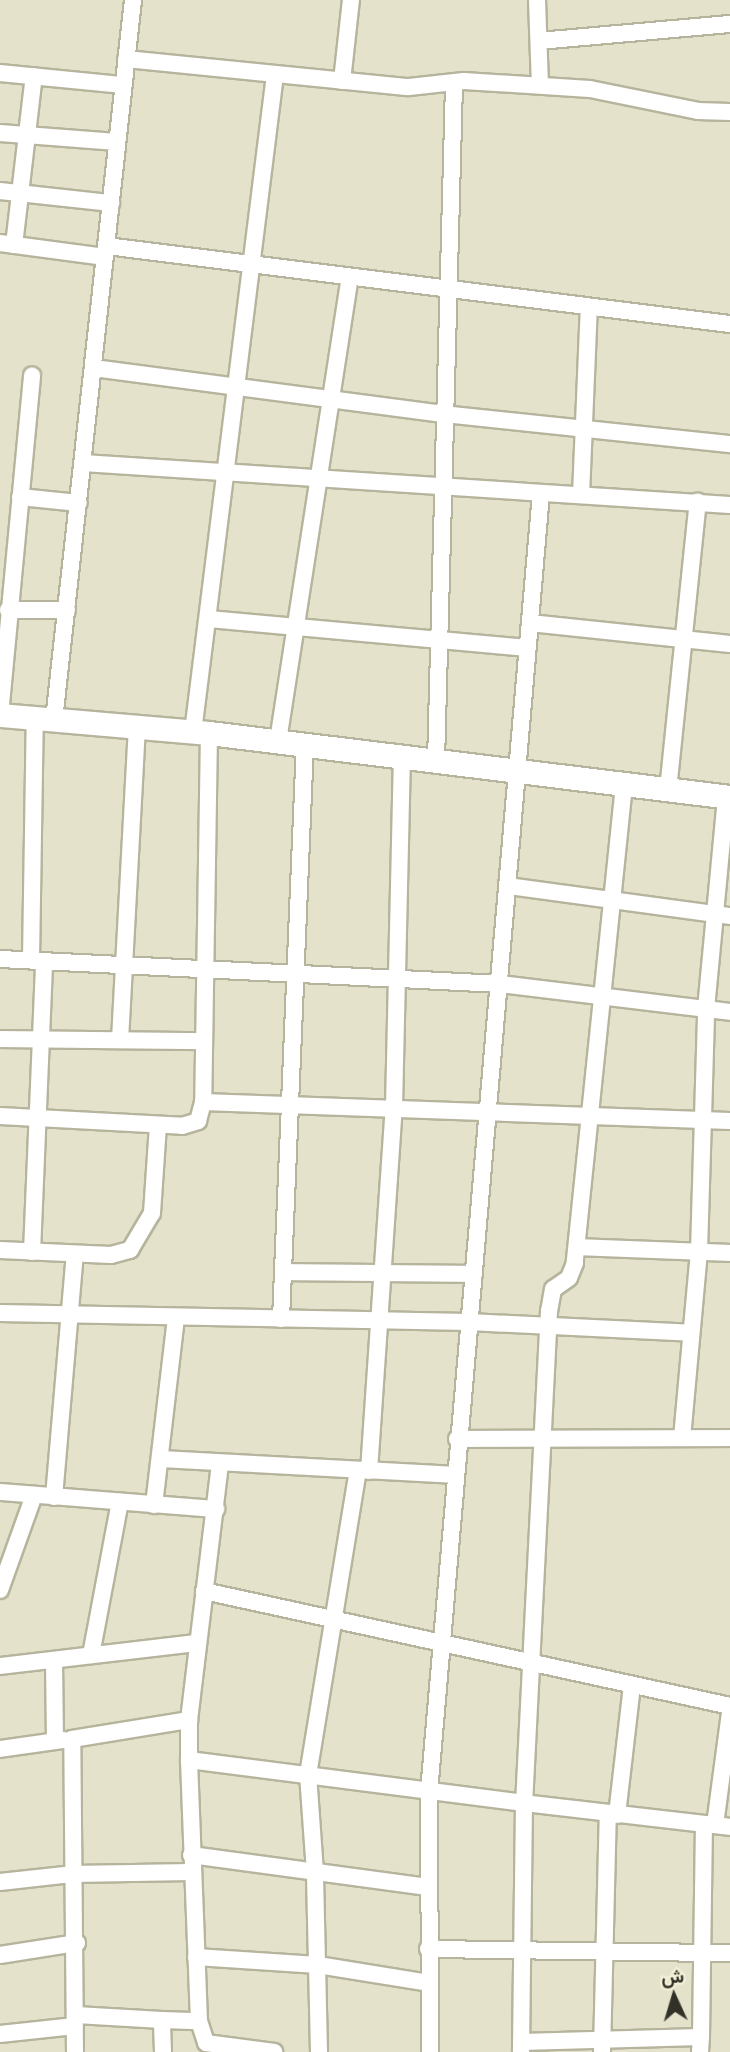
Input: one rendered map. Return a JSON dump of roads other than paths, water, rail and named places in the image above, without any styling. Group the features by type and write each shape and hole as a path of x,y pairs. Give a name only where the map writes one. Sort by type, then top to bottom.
{"street":[{"path":"32,1252 35,1119 41,1040 38,960 45,719 67,610 133,0"},
{"path":"342,81 351,0"},
{"path":"537,0 540,85"},
{"path":"539,41 730,24"},
{"path":"126,59 409,87 454,83 606,90 698,111 730,112"},
{"path":"0,73 123,85"},
{"path":"0,1116 158,1125 195,1123 203,1102 201,733 209,619 229,473 250,265 275,75"},
{"path":"34,76 20,193 7,244 250,265 730,324"},
{"path":"436,762 440,489 454,83"},
{"path":"0,133 117,142"},
{"path":"0,191 111,203"},
{"path":"278,741 351,278"},
{"path":"581,495 589,307"},
{"path":"94,368 236,389 443,414 730,444"},
{"path":"32,376 8,610 3,634 0,715 278,741 728,797 722,915 706,1009 699,1252 681,1438"},
{"path":"83,463 440,489 730,505"},
{"path":"430,2052 429,1792 457,1440 490,1111 541,493"},
{"path":"20,497 79,503"},
{"path":"668,790 698,502"},
{"path":"8,610 67,610"},
{"path":"209,619 297,624 528,648"},
{"path":"530,624 730,644"},
{"path":"121,1040 137,727"},
{"path":"281,1319 305,745"},
{"path":"318,2052 315,1872 308,1775 334,1621 364,1471 381,1321 394,1107 402,757"},
{"path":"624,785 601,996 592,1116 576,1247 572,1275 551,1296 548,1326 528,1662 521,2047 701,2044 700,1953 730,1713"},
{"path":"508,886 722,915"},
{"path":"0,959 500,984 730,1012"},
{"path":"0,1039 202,1041"},
{"path":"203,1102 291,1102 730,1121"},
{"path":"0,1250 122,1254 144,1234 156,1195 158,1125"},
{"path":"576,1247 730,1253"},
{"path":"54,1497 75,1254"},
{"path":"283,1272 474,1274"},
{"path":"0,1313 469,1322 691,1333"},
{"path":"154,1505 176,1317"},
{"path":"457,1440 730,1438"},
{"path":"160,1459 220,1465 454,1475"},
{"path":"220,1465 216,1509 195,1643 188,1720 191,1872 199,2021 206,2043 273,2052"},
{"path":"0,1492 216,1509"},
{"path":"0,1590 34,1495"},
{"path":"91,1655 120,1502"},
{"path":"204,1591 730,1706"},
{"path":"0,1666 195,1643"},
{"path":"54,1660 55,1741"},
{"path":"602,2044 602,1952 613,1814 632,1685"},
{"path":"0,1749 188,1720"},
{"path":"72,1739 72,1874 77,1943 75,2052"},
{"path":"189,1760 429,1792 716,1825"},
{"path":"191,1855 428,1887"},
{"path":"0,1882 72,1874 191,1872"},
{"path":"0,1955 77,1943"},
{"path":"428,1950 730,1954"},
{"path":"196,1956 318,1965 429,1983"},
{"path":"0,2034 75,2020 199,2021"},
{"path":"162,2020 163,2052"}]}
